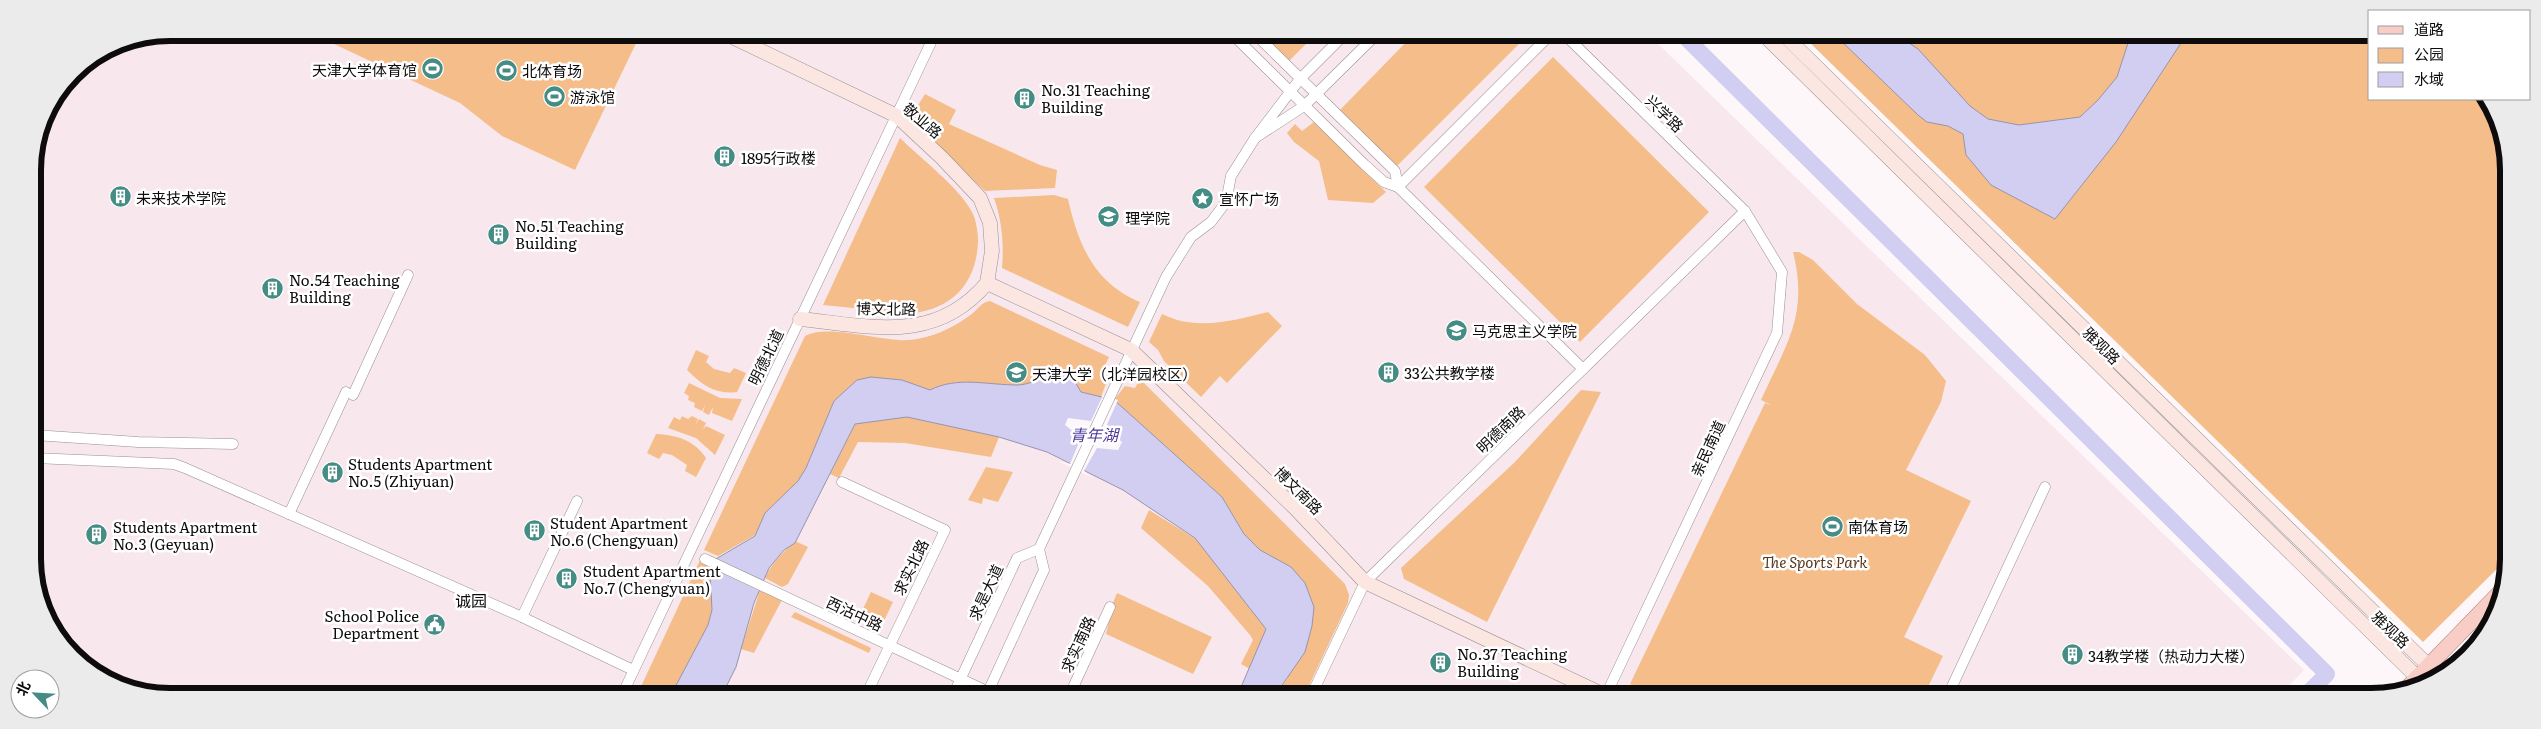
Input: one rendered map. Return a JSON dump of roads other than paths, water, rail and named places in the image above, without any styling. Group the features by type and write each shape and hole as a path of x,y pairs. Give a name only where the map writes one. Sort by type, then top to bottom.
{"main road":[{"name":"雅观路","path":"1770,41 2418,678"},
{"name":"雅观路","path":"1790,41 2433,671"},
{"name":"敬业路","path":"742,42 897,116 942,158 980,198 990,223 992,251 987,284"},
{"name":"博文北路","path":"800,319 911,328 936,322 958,310 974,299 987,284"},
{"name":"博文南路","path":"987,284 1131,350 1296,509 1365,582 1589,687"},
{"path":"2433,671 2492,602"}],"street":[{"path":"991,688 1044,570 1039,549 1110,392 1166,277 1191,237 1212,222 1226,202 1231,176 1255,138 1300,80 1338,41"},
{"path":"1255,138 1304,106 1369,41"},
{"path":"1398,187 1544,41"},
{"name":"兴学路","path":"1572,41 1745,211"},
{"name":"明德北道","path":"625,688 931,42"},
{"path":"1240,42 1365,165 1384,182 1398,187 1583,369"},
{"path":"1262,42 1315,95 1395,171 1398,187"},
{"name":"明德南路","path":"1315,687 1365,582 1745,211"},
{"name":"亲民南道","path":"1609,687 1777,333 1782,272 1745,211"},
{"path":"289,514 408,275"},
{"path":"41,435 138,442 233,444"},
{"path":"41,458 174,464 522,617 633,670"},
{"name":"求实北路","path":"842,482 945,530 869,688"},
{"path":"1952,687 2045,488"},
{"path":"522,617 577,501"},
{"name":"求是大道","path":"957,688 1017,558 1039,549"},
{"name":"西沽中路","path":"705,559 978,688"},
{"name":"求实南路","path":"1073,688 1110,607"}],"water":[{"path":"1841,41 1907,41 1918,49 1970,106 1988,119 2019,125 2080,117 2098,100 2117,77 2129,41 2182,41 2116,142 2055,219 1991,185 1966,155 1963,134 1948,126 1927,122"},
{"name":"青年湖","path":"1058,372 1074,380 1081,392 1114,400 1222,497 1244,534 1260,550 1291,567 1305,583 1314,607 1312,626 1305,652 1280,687 1241,688 1266,629 1195,538 1123,490 1047,452 999,437 907,417 855,424 795,543 784,550 769,568 754,603 736,667 726,688 675,688 708,625 712,610 710,571 714,560 755,536 765,513 798,481 806,468 834,401 857,380 871,377 902,380 930,390 951,383 962,382 1022,385"}],"waterway":[{"path":"1689,41 2327,674 2314,687"}],"place":[{"name":"天津大学体育馆","path":"433,69"},
{"name":"北体育场","path":"506,70"},
{"name":"游泳馆","path":"554,96"},
{"name":"No.31 Teaching Building","path":"1025,98"},
{"name":"1895行政楼","path":"725,157"},
{"name":"未来技术学院","path":"120,197"},
{"name":"宣怀广场","path":"1203,198"},
{"name":"理学院","path":"1109,217"},
{"name":"No.51 Teaching Building","path":"499,234"},
{"name":"No.54 Teaching Building","path":"273,288"},
{"name":"马克思主义学院","path":"1456,330"},
{"name":"33公共教学楼","path":"1388,372"},
{"name":"天津大学（北洋园校区）","path":"1016,373"},
{"name":"Students Apartment No.5 (Zhiyuan)","path":"332,472"},
{"name":"南体育场","path":"1832,526"},
{"name":"Student Apartment No.6 (Chengyuan)","path":"534,531"},
{"name":"Students Apartment No.3 (Geyuan)","path":"97,535"},
{"name":"Student Apartment No.7 (Chengyuan)","path":"567,579"},
{"name":"School Police Department","path":"435,624"},
{"name":"34教学楼（热动力大楼）","path":"2072,655"},
{"name":"No.37 Teaching Building","path":"1441,662"}],"district":[{"name":"诚园","path":"471,600"}],"park label":[{"name":"The Sports Park","path":"1815,561"}]}
